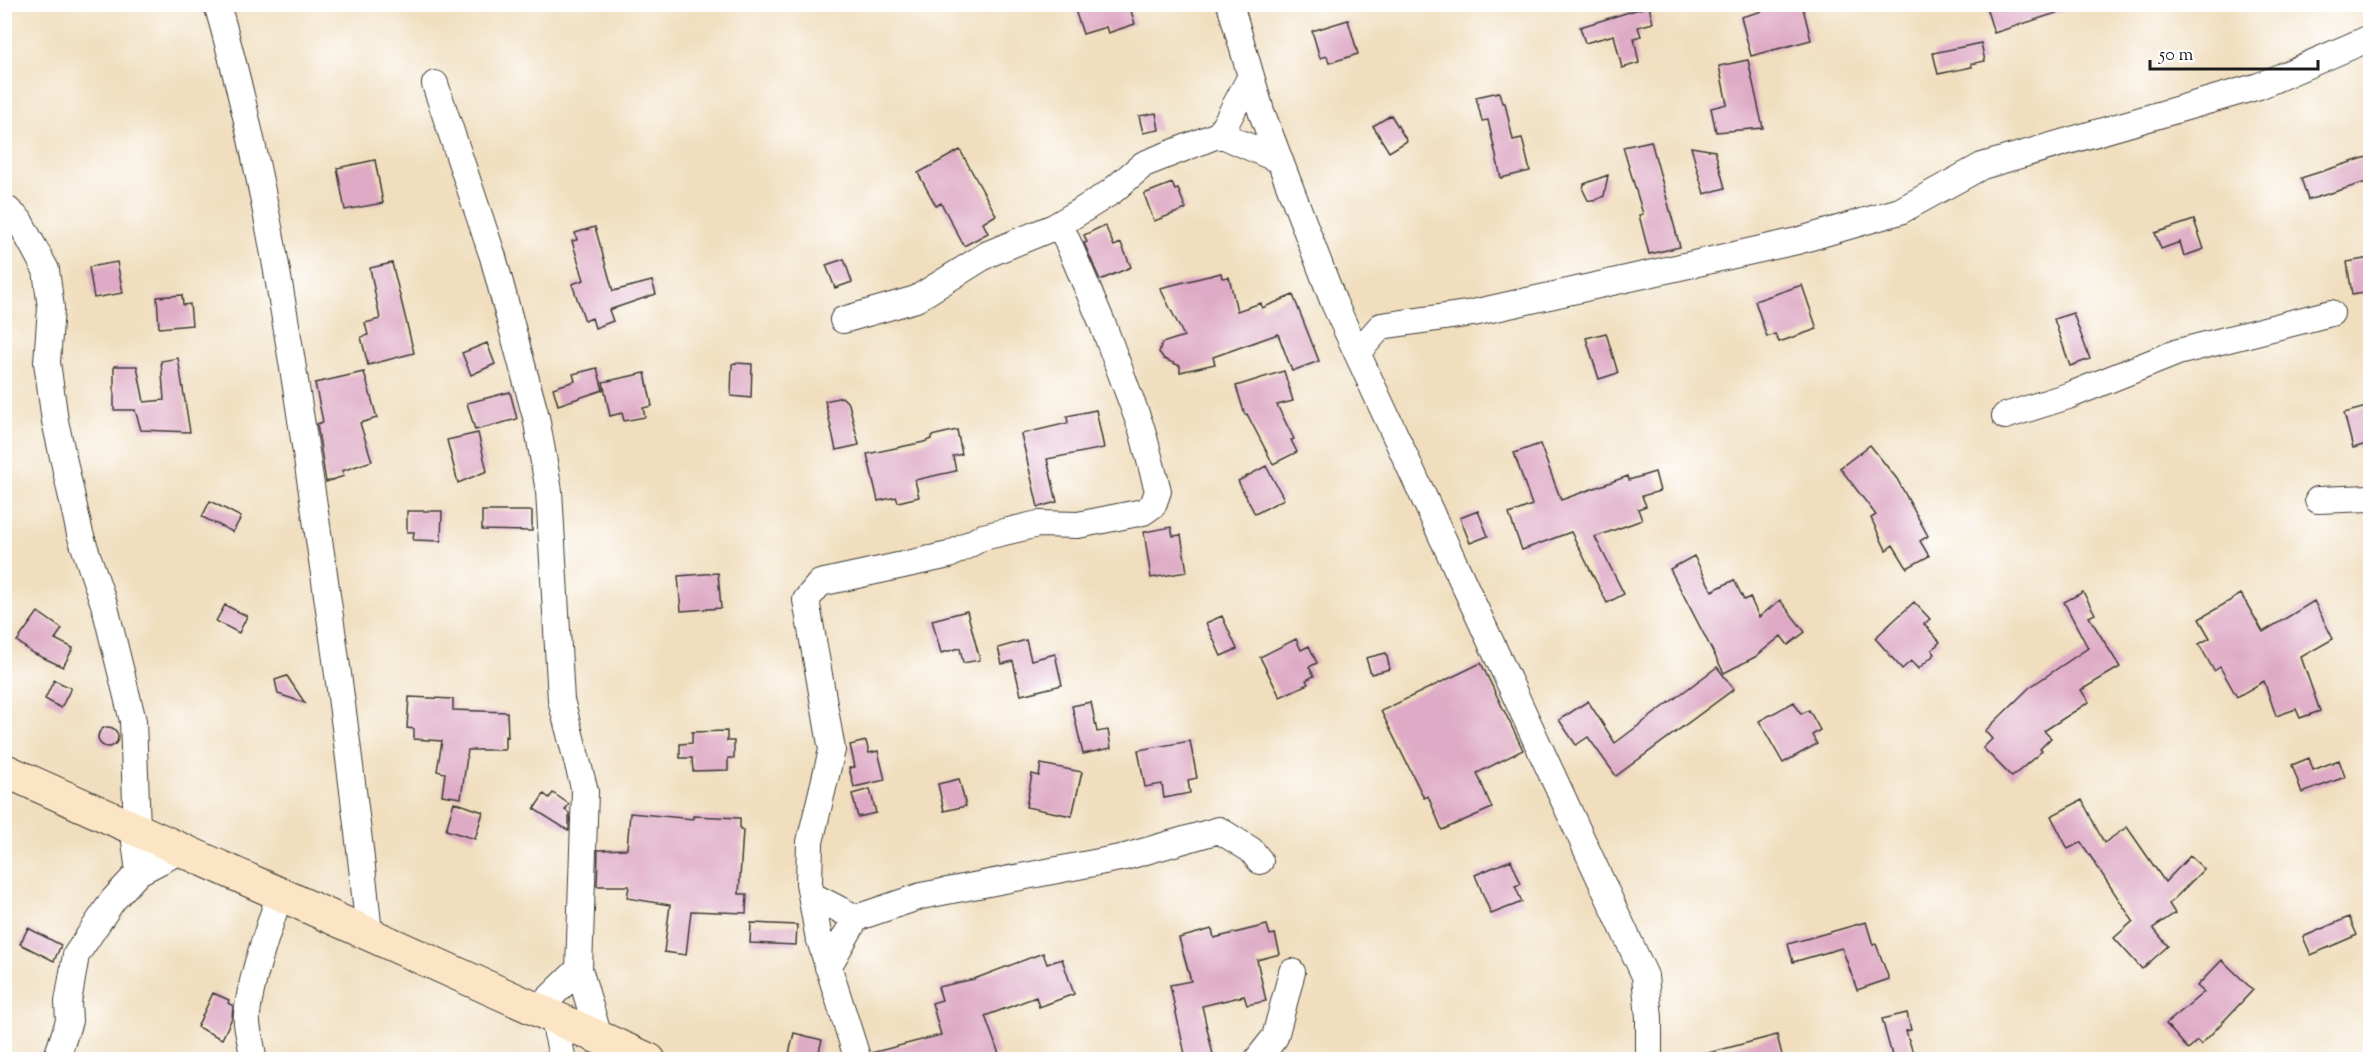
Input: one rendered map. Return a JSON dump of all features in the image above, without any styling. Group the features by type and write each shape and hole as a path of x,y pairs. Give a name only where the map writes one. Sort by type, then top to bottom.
{"street":[{"path":"217,4 253,140 289,341 322,559 369,933"},
{"path":"1230,4 1261,111 1334,303 1646,976 1649,1059"},
{"path":"1357,353 1381,326 1473,313 1797,241 1900,210 1982,166 2259,86 2370,38"},
{"path":"843,320 916,299 987,254 1060,224 1111,192 1144,164 1220,134 1251,76"},
{"path":"435,84 493,257 536,417 549,491 561,699 585,791 579,969 621,1051"},
{"path":"1220,134 1279,160"},
{"path":"8,210 19,220 46,270 51,308 47,362 55,421 80,534 105,607 133,721 135,827 140,872"},
{"path":"858,1059 818,934 811,895 810,842 832,750 807,600 820,583 949,555 983,537 1038,524 1078,525 1143,512 1153,505 1158,491 1142,429 1103,325 1060,224"},
{"path":"2005,416 2068,396 2178,352 2331,313"},
{"path":"2318,500 2370,498"},
{"path":"4,770 545,1013 621,1051"},
{"path":"828,967 856,918 921,896 1125,856 1219,830 1251,850 1260,861"},
{"path":"56,1059 69,1021 68,1002 76,955 113,900 140,872 183,849"},
{"path":"253,1059 247,1016 260,959 280,893"},
{"path":"811,895 856,918"},
{"path":"545,1013 579,969"},
{"path":"1257,1059 1275,1037 1293,972"},
{"path":"545,1013 563,1059"}],"building":[{"path":"1073,4 1129,4 1135,24 1108,33 1106,27 1083,34"},
{"path":"1788,4 1802,4 1811,40 1751,56 1741,17"},
{"path":"1985,4 2071,4 2072,8 1994,33"},
{"path":"1649,6 1653,23 1638,27 1641,36 1634,38 1639,63 1622,68 1614,35 1585,43 1580,27"},
{"path":"1348,20 1358,54 1329,63 1327,56 1320,58 1312,31"},
{"path":"1981,43 1985,61 1971,64 1972,67 1938,74 1933,53"},
{"path":"1748,60 1763,128 1716,132 1711,108 1727,104 1719,66"},
{"path":"1499,92 1502,103 1505,103 1513,140 1522,138 1530,171 1501,178 1488,120 1482,121 1476,97"},
{"path":"1156,113 1159,130 1143,133 1139,116"},
{"path":"1391,115 1407,141 1389,152 1373,126"},
{"path":"1651,141 1680,247 1649,254 1639,215 1643,214 1623,147"},
{"path":"1691,147 1715,151 1725,188 1704,194"},
{"path":"960,150 996,215 983,223 988,233 964,246 941,203 936,206 918,173"},
{"path":"2370,156 2370,181 2308,200 2301,178"},
{"path":"375,160 383,203 345,210 337,168"},
{"path":"1608,175 1604,196 1594,201 1588,200 1583,190 1584,184"},
{"path":"1172,183 1175,190 1178,189 1186,209 1154,221 1144,194"},
{"path":"2194,220 2204,249 2184,256 2180,242 2161,249 2155,233"},
{"path":"1105,225 1114,246 1121,243 1131,267 1100,280 1084,243 1087,242 1084,235"},
{"path":"595,227 613,291 652,281 656,294 609,310 613,321 595,328 592,318 585,321 572,284 584,280 572,241 577,240 575,233"},
{"path":"2370,258 2370,292 2352,295 2347,262"},
{"path":"844,259 852,282 835,288 826,265"},
{"path":"117,262 123,293 94,298 89,267"},
{"path":"392,263 414,353 368,365 361,337 368,335 365,323 380,319 370,268"},
{"path":"1221,273 1222,278 1229,277 1237,311 1261,303 1262,308 1293,295 1319,361 1292,371 1278,334 1213,357 1215,364 1180,372 1180,366 1164,359 1159,352 1162,343 1184,336 1160,288"},
{"path":"1802,285 1817,329 1779,342 1775,334 1767,337 1755,301"},
{"path":"182,295 183,305 190,304 192,325 159,328 157,297"},
{"path":"2073,313 2090,359 2070,366 2054,319"},
{"path":"1606,333 1618,373 1599,379 1586,338"},
{"path":"487,343 495,364 471,375 462,353"},
{"path":"178,358 190,432 141,430 135,410 114,410 114,366 137,366 144,402 164,400 161,361"},
{"path":"732,364 752,364 751,398 731,396"},
{"path":"597,368 603,390 558,405 553,388 575,381 573,374"},
{"path":"1284,371 1293,401 1277,405 1294,439 1291,440 1297,452 1273,464 1247,414 1245,415 1236,386"},
{"path":"364,372 377,418 360,423 372,461 342,471 344,476 326,482 317,424 323,422 315,383"},
{"path":"645,373 652,406 643,408 645,417 624,421 622,413 610,416 603,382"},
{"path":"510,392 517,419 475,430 467,403"},
{"path":"842,397 849,404 859,445 836,450 825,401"},
{"path":"2370,406 2370,443 2353,448 2344,413"},
{"path":"1096,410 1104,448 1047,459 1057,502 1038,507 1021,434 1068,423 1067,416"},
{"path":"957,430 962,454 953,456 956,471 915,480 919,497 898,502 896,497 878,501 867,454 924,442 931,439 931,436"},
{"path":"478,433 487,471 458,483 447,440"},
{"path":"1540,444 1561,500 1628,476 1629,480 1655,472 1660,491 1642,496 1646,506 1638,509 1642,520 1595,537 1624,594 1607,603 1571,532 1522,550 1509,514 1532,505 1514,453"},
{"path":"1870,445 1897,479 1928,536 1920,541 1929,556 1907,568 1893,545 1886,550 1871,518 1876,515 1840,468"},
{"path":"1266,466 1284,499 1255,514 1238,481"},
{"path":"210,501 241,517 233,532 202,517"},
{"path":"407,511 442,511 441,541 413,540 414,532 407,532"},
{"path":"482,511 532,511 532,531 482,530"},
{"path":"1478,511 1488,536 1470,543 1460,518"},
{"path":"1171,527 1173,536 1181,535 1187,572 1151,578 1144,532"},
{"path":"1694,556 1712,591 1734,580 1744,600 1750,597 1759,617 1780,600 1805,632 1788,645 1781,636 1755,657 1724,673 1670,569"},
{"path":"718,573 721,608 681,611 678,576"},
{"path":"2083,592 2095,614 2089,617 2120,667 2081,690 2089,702 2044,731 2051,738 2040,749 2042,751 2012,777 1983,748 1992,739 1985,731 2030,687 2088,648 2064,602"},
{"path":"2241,594 2263,632 2314,601 2333,639 2301,657 2320,711 2300,718 2296,709 2276,716 2264,681 2237,697 2220,667 2214,671 2199,644 2210,638 2199,619"},
{"path":"1914,602 1930,619 1924,624 1940,642 1932,650 1935,654 1918,669 1911,661 1902,669 1875,638"},
{"path":"225,605 247,616 239,633 216,621"},
{"path":"967,611 980,660 963,663 960,648 941,653 932,620"},
{"path":"38,612 62,629 55,639 73,648 63,667 31,652 17,641"},
{"path":"1222,616 1237,649 1221,656 1206,623"},
{"path":"1296,639 1301,650 1309,646 1317,663 1309,667 1314,676 1306,680 1308,684 1280,697 1260,657"},
{"path":"1026,640 1031,660 1055,654 1062,685 1021,695 1013,661 1002,664 998,648"},
{"path":"1386,653 1390,669 1371,674 1366,658"},
{"path":"1481,663 1523,750 1477,773 1492,808 1442,830 1428,796 1424,798 1381,711"},
{"path":"1717,667 1734,689 1616,776 1588,737 1576,745 1559,720 1588,701 1615,743"},
{"path":"287,676 305,703 278,694 275,680"},
{"path":"54,680 71,688 61,708 45,699"},
{"path":"409,697 453,699 453,710 507,712 508,737 505,736 505,750 468,750 461,798 442,795 445,773 437,771 442,741 414,739 414,729 407,728"},
{"path":"1091,702 1097,732 1108,730 1111,748 1083,754 1072,706"},
{"path":"1794,702 1801,714 1809,710 1820,730 1812,735 1817,744 1783,763 1759,721"},
{"path":"108,727 115,730 118,737 115,744 108,747 101,744 98,737 101,730"},
{"path":"727,731 727,741 734,741 734,758 728,758 728,770 693,771 692,758 680,758 680,744 692,743 692,732"},
{"path":"866,741 869,753 878,751 885,780 854,787 849,768 855,767 850,745"},
{"path":"1190,741 1197,778 1188,780 1190,793 1164,798 1162,784 1145,787 1138,750"},
{"path":"2309,758 2313,770 2339,760 2345,777 2302,793 2292,765"},
{"path":"1041,764 1082,772 1072,816 1026,807 1032,774 1039,776"},
{"path":"959,779 966,806 944,811 938,784"},
{"path":"870,789 876,813 858,817 852,794"},
{"path":"553,793 569,804 565,810 569,813 569,831 534,809 544,794 549,798"},
{"path":"2082,800 2104,843 2127,827 2165,882 2190,856 2204,869 2169,904 2175,913 2153,928 2168,946 2142,969 2114,938 2133,921 2081,842 2068,849 2051,816"},
{"path":"454,802 483,812 475,839 446,830"},
{"path":"630,813 693,819 693,816 740,818 740,829 743,830 739,894 747,894 746,913 691,911 686,955 664,952 670,905 627,898 629,886 597,886 598,850 627,849"},
{"path":"1511,860 1521,884 1515,886 1522,902 1491,914 1475,875"},
{"path":"2349,917 2357,935 2311,955 2303,937"},
{"path":"1866,922 1873,945 1876,944 1889,979 1857,990 1842,948 1793,962 1788,944"},
{"path":"751,923 797,925 796,945 750,943"},
{"path":"1267,925 1270,935 1275,934 1280,954 1257,960 1266,1001 1247,1005 1244,996 1202,1006 1214,1059 1186,1059 1170,985 1191,981 1179,938 1212,929 1214,938"},
{"path":"28,928 61,945 54,961 20,944"},
{"path":"1043,953 1047,964 1062,959 1074,994 1039,1007 1036,997 985,1016 999,1054 984,1059 873,1059 871,1053 941,1035 932,1003 942,1000 938,987 974,979"},
{"path":"2222,960 2253,990 2201,1045 2197,1041 2188,1049 2166,1024 2204,992 2197,986"},
{"path":"213,993 229,1000 228,1003 233,1006 232,1018 222,1039 197,1027"},
{"path":"1907,1013 1911,1030 1906,1031 1915,1059 1893,1059 1882,1019"},
{"path":"794,1033 822,1040 817,1059 789,1054"},
{"path":"1777,1035 1783,1059 1708,1059 1708,1053"}]}
